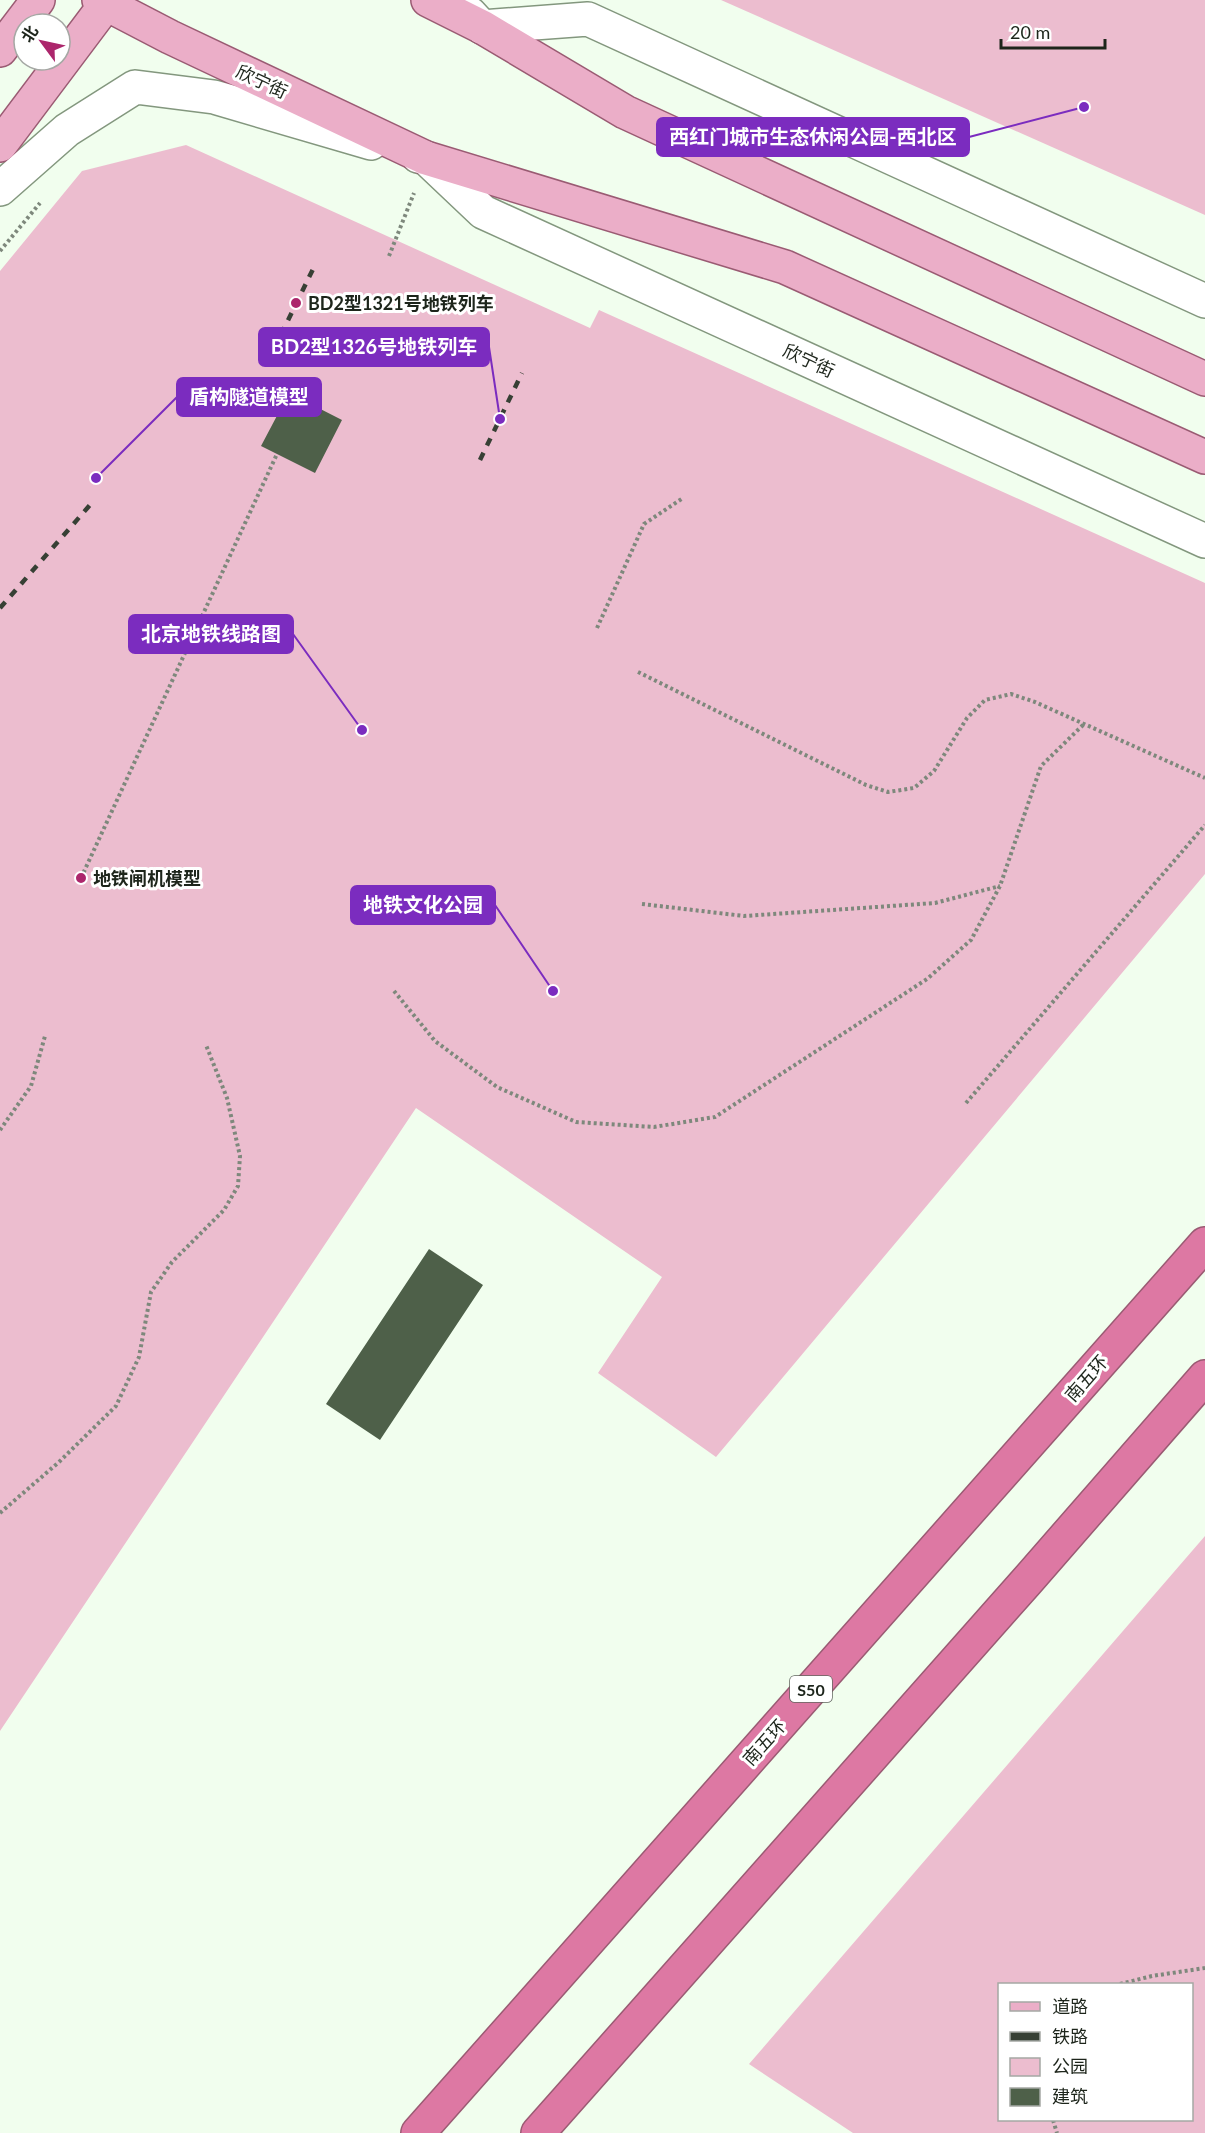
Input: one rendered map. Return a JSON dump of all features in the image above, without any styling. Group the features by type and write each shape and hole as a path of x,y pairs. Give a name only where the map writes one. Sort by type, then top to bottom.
{"highway":[{"name":"南五环","path":"418,2133 1205,1244"},
{"path":"538,2133 1020,1590 1205,1377"}],"main road":[{"path":"0,50 38,0"},
{"path":"428,0 482,27 625,112 1205,379"},
{"path":"0,145 105,1"},
{"name":"欣宁街","path":"105,1 170,37 426,158 785,267 1205,457"}],"street":[{"path":"455,0 482,27 588,19 1205,301"},
{"path":"0,189 68,130 135,87 214,97 426,158"},
{"name":"欣宁街","path":"426,158 483,212 1205,541"}],"path":[{"path":"389,256 426,158"},
{"path":"81,879 277,454"},
{"path":"597,628 644,524 683,498"},
{"path":"638,672 866,785 888,792 914,788 934,771 967,718 985,700 1011,694 1035,702 1205,778"},
{"path":"394,991 435,1041 496,1087 576,1122 654,1128 715,1117 927,978 971,940 1000,886 1041,766 1083,725"},
{"path":"966,1103 1205,825"},
{"path":"642,904 744,916 934,903 1000,886"},
{"path":"0,1130 31,1086 45,1036"},
{"path":"0,1513 59,1462 116,1406 140,1357 152,1292 172,1262 224,1210 238,1186 240,1156 227,1098 206,1045"},
{"path":"1124,1983 1205,1968"}],"green space":[{"path":"721,0 1205,0 1205,215"},
{"path":"186,145 590,328 599,310 1205,583 1205,874 716,1457 598,1373 662,1277 416,1108 0,1731 0,271 82,171"},
{"path":"1205,1536 1205,2133 853,2133 749,2064"}],"building":[{"path":"289,393 342,420 315,473 261,446"},
{"path":"429,1249 483,1285 380,1440 326,1404"}],"railway":[{"path":"274,349 315,265"},
{"path":"480,460 522,373"},
{"path":"0,608 90,505"}],"place":[{"name":"西红门城市生态休闲公园-西北区","path":"1084,107"},
{"name":"BD2型1321号地铁列车","path":"296,303"},
{"name":"BD2型1326号地铁列车","path":"500,419"},
{"name":"盾构隧道模型","path":"96,478"},
{"name":"北京地铁线路图","path":"362,730"},
{"name":"地铁闸机模型","path":"81,878"},
{"name":"地铁文化公园","path":"553,991"}]}
